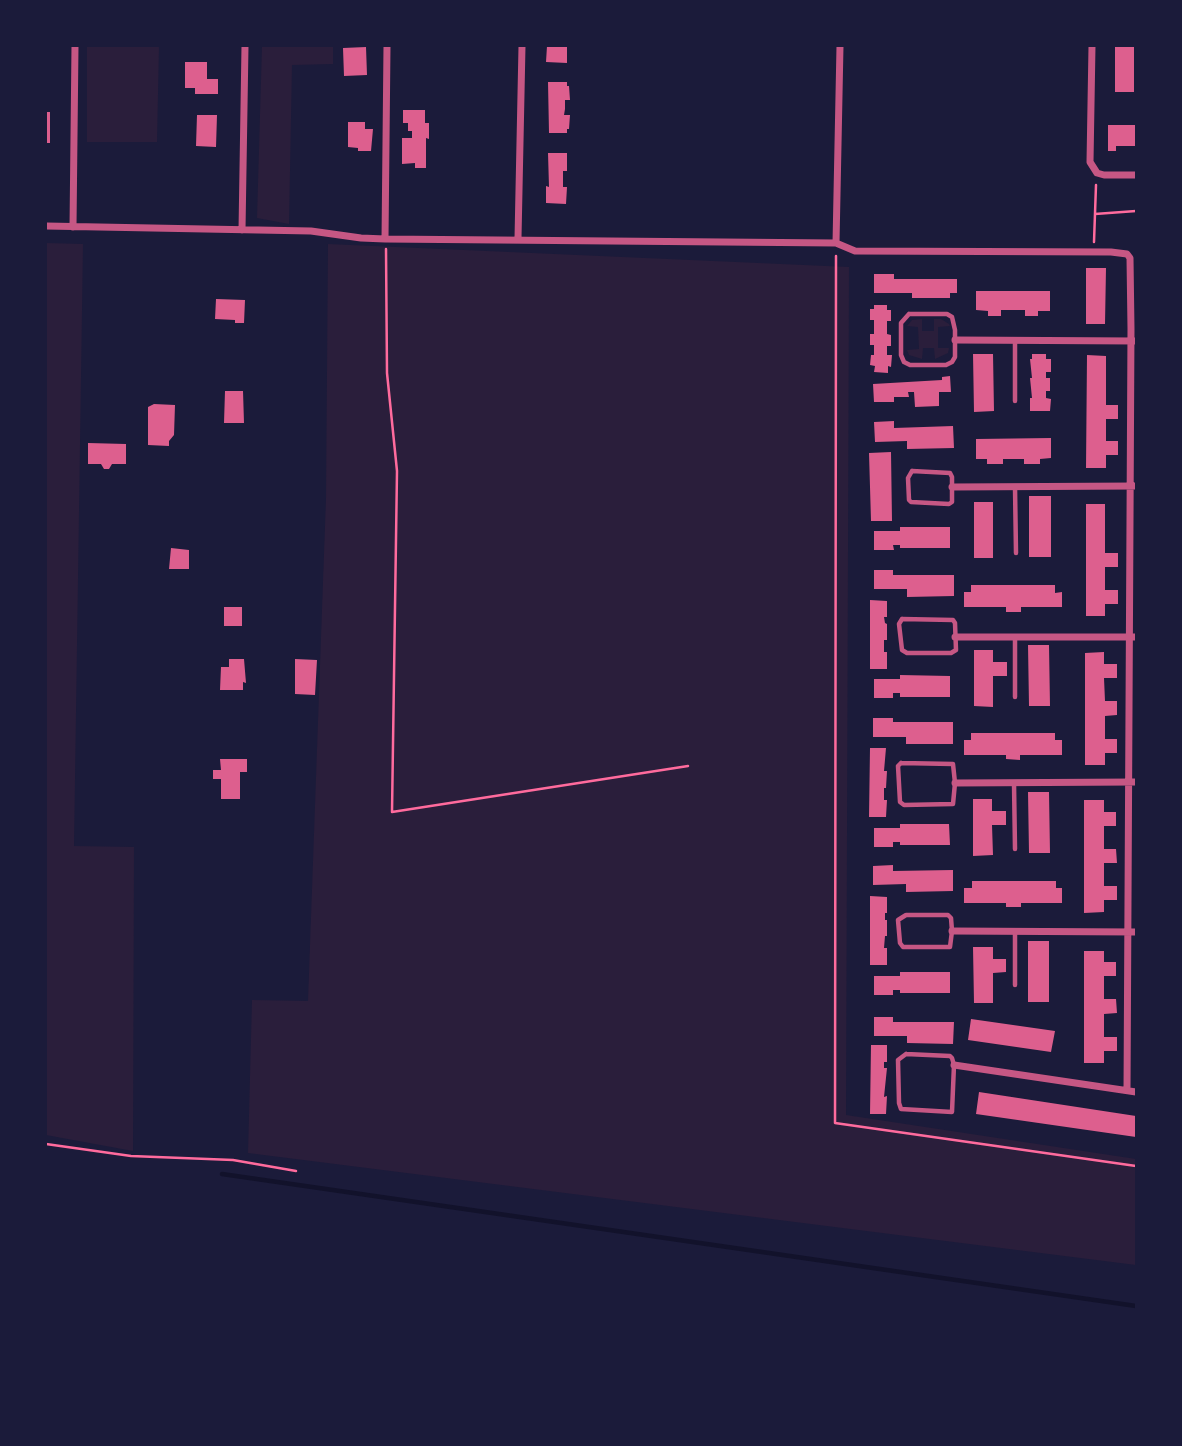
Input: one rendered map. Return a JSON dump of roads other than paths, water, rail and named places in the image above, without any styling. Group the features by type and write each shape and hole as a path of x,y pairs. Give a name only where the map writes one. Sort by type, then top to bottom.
{"street":[{"path":"73,227 75,46"},
{"path":"242,230 245,46"},
{"path":"385,239 387,46"},
{"path":"518,238 522,46"},
{"path":"836,243 840,46"},
{"path":"1092,46 1090,162 1097,173 1104,175 1136,175"},
{"path":"46,226 311,231 385,239 518,238 836,243 855,251 1127,254 1130,258 1134,341 1133,782 1127,932 1127,1090"},
{"path":"955,340 1134,341"},
{"path":"952,487 1134,486"},
{"path":"955,637 1133,638"},
{"path":"955,783 1133,782"},
{"path":"952,931 1136,932"},
{"path":"954,1065 1136,1091"}],"lane":[{"path":"909,314 947,314 955,321 955,340 955,357 946,365 909,365 901,355 901,323 909,314"},
{"path":"1015,401 1016,341"},
{"path":"946,471 952,477 952,487 953,500 949,504 914,504 909,500 909,473 946,471"},
{"path":"1015,487 1016,553"},
{"path":"951,619 955,623 955,637 956,650 951,653 907,653 900,647 900,621 951,619"},
{"path":"1015,637 1015,697"},
{"path":"949,763 955,768 955,783 953,804 904,804 898,797 898,765 949,763"},
{"path":"1014,783 1015,849"},
{"path":"906,915 948,915 951,918 952,931 950,947 903,947 900,943 898,920 906,915"},
{"path":"1015,931 1015,985"},
{"path":"901,1056 950,1056 954,1065 952,1112 901,1109 898,1071 901,1056"}],"waterway":[{"path":"222,1174 1136,1306"}]}
